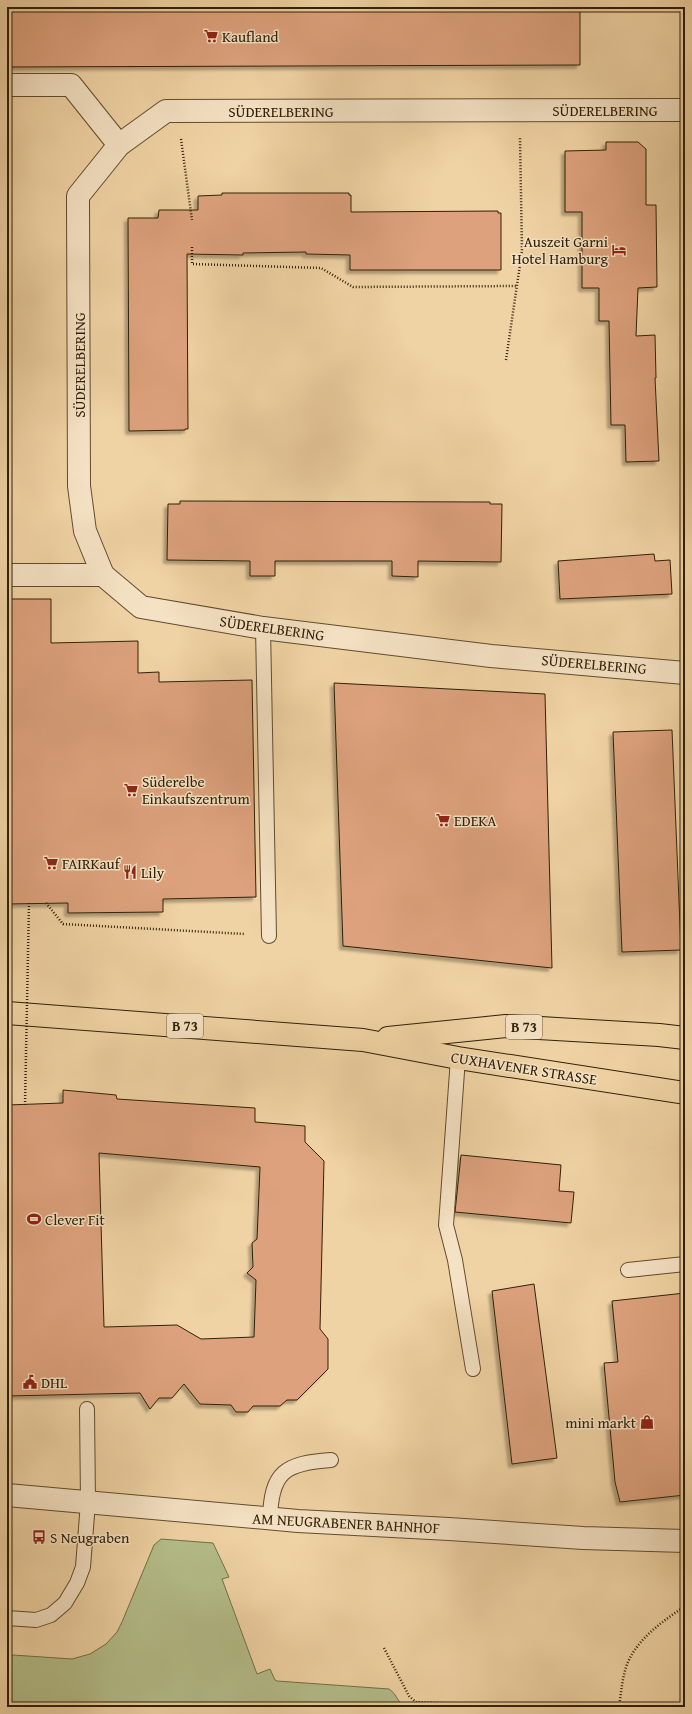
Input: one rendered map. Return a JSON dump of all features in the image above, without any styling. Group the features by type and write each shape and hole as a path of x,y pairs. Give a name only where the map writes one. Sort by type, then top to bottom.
{"main road":[{"name":"CUXHAVENER STRASSE","path":"7,1013 363,1040 458,1058 685,1093"},
{"name":"CUXHAVENER STRASSE","path":"363,1040 506,1026 659,1035 685,1038"}],"street":[{"path":"7,85 71,85 119,145"},
{"name":"SÜDERELBERING","path":"685,110 166,111 119,145 78,196 79,486 85,531 103,575 141,607 262,628 491,656 685,672"},
{"path":"7,575 103,575"},
{"name":"AM NEUGRABENER BAHNHOF","path":"7,1495 270,1519 582,1538 685,1540"}],"lane":[{"path":"262,628 269,936"},
{"path":"458,1058 446,1224 455,1260 474,1369"},
{"path":"628,1270 685,1264"},
{"path":"7,1618 36,1620 51,1614 65,1603 77,1583 83,1567 88,1502 87,1409"},
{"path":"270,1519 273,1489 284,1473 308,1462 331,1460"}],"path":[{"path":"506,360 522,251 520,110"},
{"path":"178,111 192,220"},
{"path":"192,246 192,264 321,268 353,287 517,286"},
{"path":"25,1105 29,903"},
{"path":"46,903 63,924 269,936"},
{"path":"619,1707 626,1667 637,1647 656,1626 685,1606"},
{"path":"384,1648 409,1696 416,1702 537,1707"}],"green space":[{"path":"161,1539 213,1543 229,1577 222,1579 257,1674 270,1669 275,1680 277,1681 389,1689 401,1704 406,1707 7,1707 7,1661 13,1655 72,1659 90,1654 106,1644 117,1632 154,1545"}],"building":[{"name":"Kaufland","path":"7,7 580,7 580,65 7,67"},
{"name":"Auszeit Garni Hotel Hamburg","path":"606,142 638,142 646,149 646,205 656,205 657,287 638,288 636,336 655,335 655,378 659,461 626,462 625,425 611,425 609,321 599,321 599,288 582,288 582,212 565,212 565,151 606,150"},
{"path":"222,193 349,193 349,195 351,195 351,212 498,211 498,213 501,213 501,270 350,270 350,255 306,254 306,252 243,253 243,255 187,254 188,429 129,431 128,218 158,218 159,210 198,210 198,196 222,195"},
{"path":"180,501 490,502 490,504 502,504 501,562 418,561 418,577 392,576 392,561 275,561 275,576 250,576 250,561 167,560 168,504 180,504"},
{"path":"654,554 655,561 670,560 672,594 560,599 558,561"},
{"name":"Süderelbe Einkaufszentrum","path":"7,599 51,599 51,643 138,641 138,673 159,672 159,682 252,680 256,897 163,899 163,912 68,913 68,903 7,904"},
{"name":"EDEKA","path":"334,683 545,694 552,968 343,946"},
{"path":"672,730 681,950 622,952 613,732"},
{"path":"63,1090 116,1095 117,1099 255,1108 255,1122 305,1126 305,1142 324,1161 320,1329 328,1339 328,1369 297,1400 287,1400 280,1406 253,1406 248,1412 236,1412 231,1405 200,1404 184,1384 172,1398 159,1398 150,1409 140,1393 7,1396 7,1105 63,1103","holes":["99,1153 260,1167 257,1239 252,1243 253,1267 247,1273 256,1280 254,1337 201,1339 177,1325 104,1327"]},
{"path":"461,1155 561,1165 559,1191 574,1192 571,1223 455,1212"},
{"path":"534,1284 557,1458 512,1464 492,1291"},
{"name":"mini markt","path":"685,1293 685,1495 620,1502 615,1482 604,1363 618,1362 612,1301"}],"place":[{"name":"Kaufland","path":"211,36"},
{"name":"Auszeit Garni Hotel Hamburg","path":"619,250"},
{"name":"Süderelbe Einkaufszentrum","path":"131,790"},
{"name":"EDEKA","path":"443,820"},
{"name":"FAIRKauf","path":"51,863"},
{"name":"Lily","path":"130,872"},
{"name":"Clever Fit","path":"34,1219"},
{"name":"DHL","path":"30,1382"},
{"name":"mini markt","path":"647,1422"},
{"name":"S Neugraben","path":"39,1537"}]}
